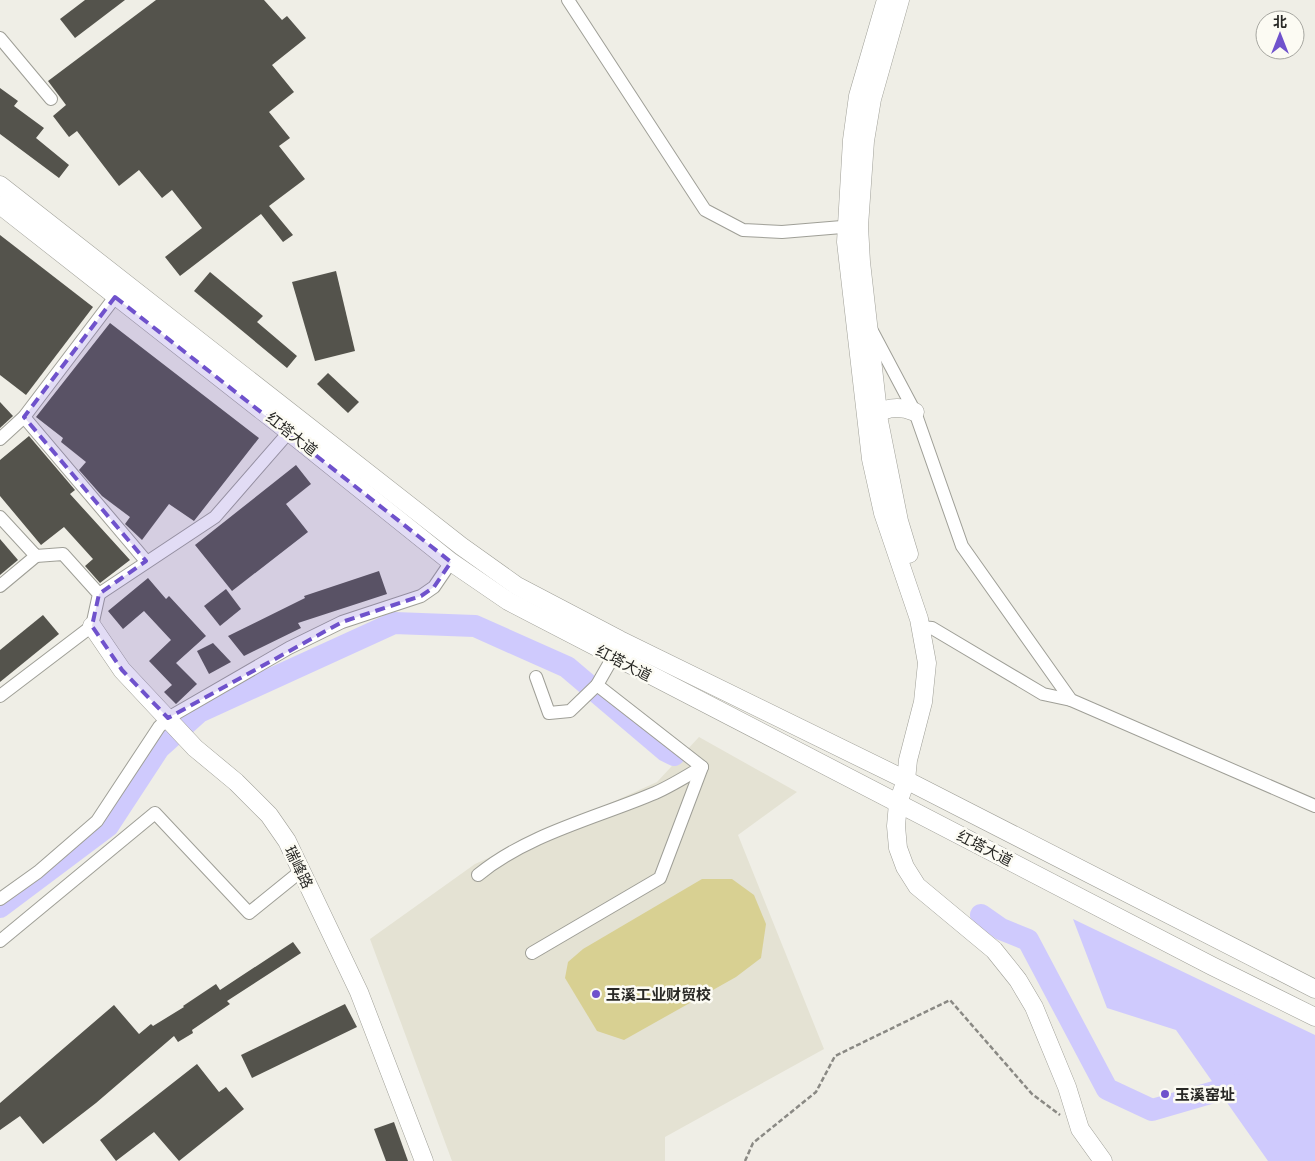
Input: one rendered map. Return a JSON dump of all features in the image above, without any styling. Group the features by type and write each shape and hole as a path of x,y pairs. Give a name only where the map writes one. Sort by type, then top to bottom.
{"main road":[{"path":"872,418 869,324 861,262 853,226 852,140 858,96 886,0"},
{"path":"900,0 872,99 848,265 872,418 937,671 934,696 919,763 906,780 898,803 896,826 898,848 905,867 917,886 994,950 1018,980 1038,1016 1067,1087 1080,1129 1103,1161"},
{"name":"红塔大道","path":"0,185 461,546 517,586 620,640 906,780 1315,989"},
{"name":"红塔大道","path":"0,205 451,562 508,602 1315,1017"},
{"path":"872,418 893,408 916,412"},
{"name":"瑞峰路","path":"92,626 122,670 196,748 236,782 270,816 287,841 359,992 424,1161"}],"street":[{"path":"568,0 705,210 743,230 782,232 853,226"},
{"path":"0,38 51,99"},
{"path":"0,439 24,417 115,297"},
{"path":"869,324 916,412 962,546 1071,700"},
{"path":"24,417 146,561"},
{"path":"0,696 92,626 99,594 146,561 215,517 289,432"},
{"path":"0,517 36,556"},
{"path":"0,586 36,556 63,554 99,594"},
{"path":"0,899 38,872 96,821 159,727 174,725 289,648 342,622 421,596 434,587 451,562"},
{"path":"926,627 1043,694 1071,700 1315,806"},
{"path":"536,677 549,713 570,711 596,686 613,657"},
{"path":"596,686 702,767"},
{"path":"478,875 496,860 569,826 656,792 702,767"},
{"path":"532,953 660,878 702,767"},
{"path":"0,941 155,813 249,913 301,871"}],"path":[{"path":"745,1161 753,1143 816,1092 834,1056 950,1000 1032,1094 1080,1129"}],"highlighted area":[{"path":"115,297 451,562 434,587 421,596 342,622 168,718 122,670 92,626 99,594 146,561 24,417"}],"shaded area":[{"name":"玉溪工业财贸校","path":"699,737 797,792 738,835 824,1049 665,1137 665,1161 452,1161 370,939 475,864 657,782"},
{"path":"702,879 732,879 754,895 766,924 761,958 736,977 624,1040 597,1031 565,978 568,962 583,949"},
{"path":"1073,919 1315,1035 1315,1161 1268,1161 1176,1030 1107,1008"}],"building":[{"path":"85,0 125,0 75,38 60,19"},
{"path":"156,0 264,0 282,20 287,16 306,38 272,65 294,92 269,112 290,138 279,146 305,179 269,206 293,235 283,242 261,214 180,276 165,257 202,228 172,190 162,198 139,170 119,186 77,131 69,137 53,116 66,105 48,81"},
{"path":"0,88 18,101 14,106 44,128 36,138 69,165 59,178 0,134"},
{"path":"0,235 93,307 26,395 0,375"},
{"path":"336,271 355,351 315,361 292,282"},
{"path":"210,272 263,316 257,322 297,356 287,368 194,291"},
{"path":"110,323 259,438 194,521 169,504 142,540 125,524 130,517 102,496 79,470 86,462 61,442 63,438 36,417"},
{"path":"328,373 359,402 348,413 317,384"},
{"path":"0,402 13,416 0,428"},
{"path":"29,436 75,490 70,494 130,560 100,583 85,566 93,559 64,527 41,545 0,496 0,460"},
{"path":"296,465 311,484 286,504 308,532 232,591 195,545"},
{"path":"0,539 18,560 0,575"},
{"path":"379,571 387,594 298,623 301,628 244,656 228,636 305,598 304,596"},
{"path":"148,578 166,599 169,596 206,636 176,663 197,684 176,704 164,692 172,685 149,661 171,640 144,611 123,629 108,611"},
{"path":"226,589 241,609 220,626 204,606"},
{"path":"43,615 59,634 0,682 0,650"},
{"path":"213,643 231,662 209,674 197,651"},
{"path":"293,942 301,953 227,1001 230,1004 192,1030 193,1033 178,1042 174,1036 96,1103 43,1144 20,1116 0,1130 0,1103 114,1005 139,1034 151,1024 153,1026 184,1007 216,984 220,990"},
{"path":"345,1004 357,1027 252,1078 241,1055"},
{"path":"197,1064 219,1092 226,1087 244,1109 179,1161 154,1132 116,1161 100,1140"},
{"path":"394,1122 408,1161 386,1161 374,1129"}],"waterway":[{"path":"0,907 108,826 159,748 199,712 394,623 475,626 567,667 666,751 674,755"},
{"path":"981,915 1001,929 1028,940 1107,1089 1152,1110 1238,1085"}],"place":[{"name":"玉溪工业财贸校","path":"596,994"},
{"name":"玉溪窑址","path":"1165,1094"}]}
